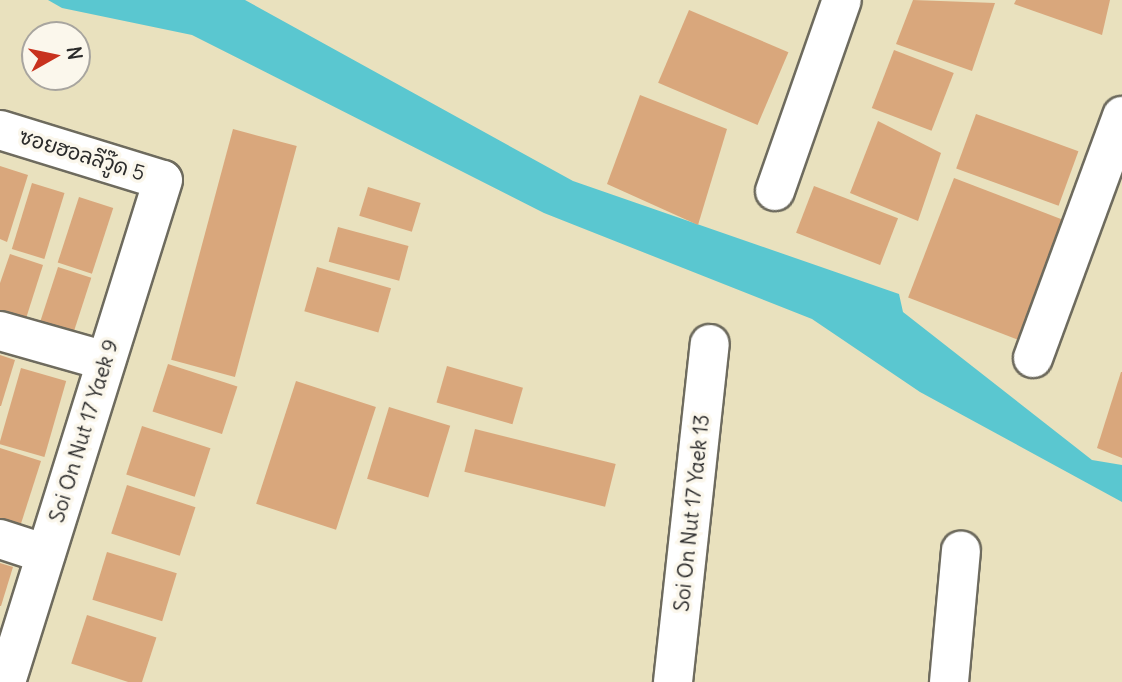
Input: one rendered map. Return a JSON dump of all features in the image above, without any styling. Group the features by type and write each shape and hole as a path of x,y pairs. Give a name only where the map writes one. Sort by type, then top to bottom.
{"street":[{"path":"775,191 842,0"},
{"path":"1033,358 1122,116"},
{"name":"ซอยฮอลลีวู๊ด 5","path":"0,130 163,180"},
{"name":"Soi On Nut 17 Yaek 9","path":"6,682 163,180"},
{"path":"0,331 106,361"},
{"name":"Soi On Nut 17 Yaek 13","path":"674,682 710,344"},
{"path":"0,539 46,554"},
{"path":"949,682 961,551"}],"water":[{"path":"48,0 245,0 573,181 899,294 903,312 1092,460 1122,465 1122,502 920,392 812,319 544,213 192,35 62,8"}],"building":[{"path":"913,0 995,3 972,71 896,44"},
{"path":"1016,0 1110,0 1102,35 1014,4"},
{"path":"689,10 788,52 758,125 658,83"},
{"path":"894,50 954,73 932,131 872,108"},
{"path":"640,95 727,129 698,225 607,184"},
{"path":"976,114 1078,151 1059,206 956,169"},
{"path":"878,121 941,153 918,221 850,193"},
{"path":"233,129 297,146 235,377 171,360"},
{"path":"0,166 28,175 7,242 0,239"},
{"path":"954,178 1064,220 1018,340 908,297"},
{"path":"32,183 65,193 44,259 12,249"},
{"path":"814,186 898,218 880,265 796,233"},
{"path":"368,187 421,203 412,232 359,216"},
{"path":"79,197 113,208 92,274 58,263"},
{"path":"338,227 409,246 399,281 329,262"},
{"path":"10,254 43,265 22,331 0,323 0,283"},
{"path":"58,267 91,278 70,344 36,334"},
{"path":"317,267 391,288 378,332 304,311"},
{"path":"0,355 15,360 1,406 0,406"},
{"path":"168,364 237,387 222,434 153,412"},
{"path":"447,366 523,388 512,424 437,403"},
{"path":"21,368 66,381 44,457 0,444"},
{"path":"1122,372 1122,458 1097,448"},
{"path":"296,381 376,407 336,530 256,504"},
{"path":"389,407 450,426 428,497 367,479"},
{"path":"142,426 210,448 195,497 126,475"},
{"path":"475,429 616,464 605,507 464,472"},
{"path":"0,448 41,461 18,533 0,527"},
{"path":"127,485 195,507 180,556 111,534"},
{"path":"107,552 177,573 162,621 92,600"},
{"path":"0,563 13,567 1,606 0,606"},
{"path":"87,615 156,638 142,682 128,682 71,664"}]}
